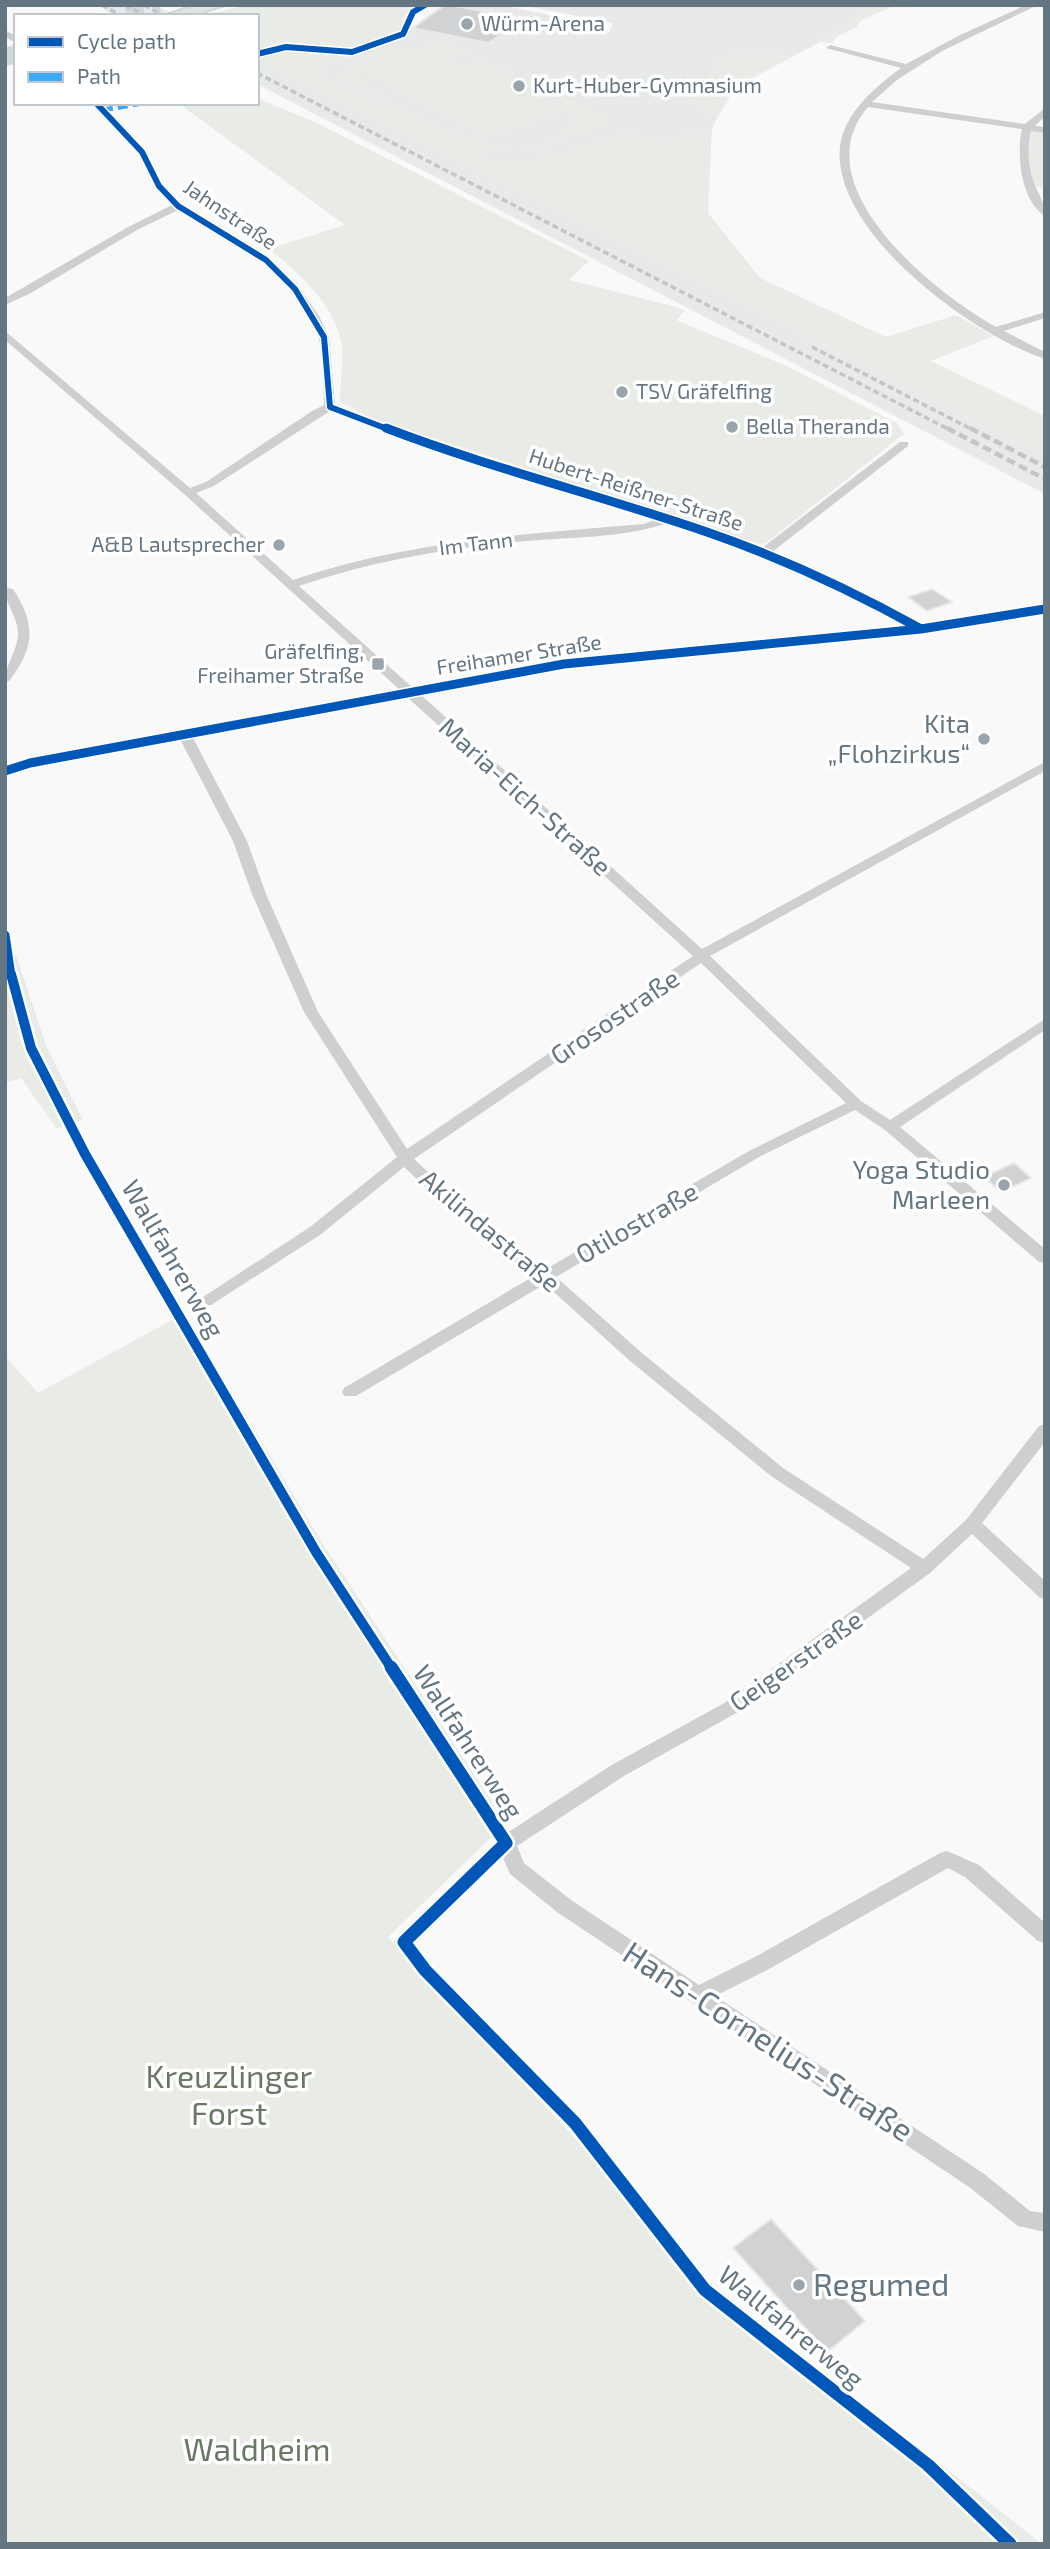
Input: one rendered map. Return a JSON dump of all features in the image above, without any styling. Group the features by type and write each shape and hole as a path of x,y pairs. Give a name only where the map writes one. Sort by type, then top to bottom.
{"highway":[{"path":"179,14 216,5"}],"street":[{"path":"1034,5 955,40 885,84 866,104 846,135 843,163 850,188 894,256 924,286 993,331 1045,356"},
{"path":"830,48 909,68"},
{"path":"866,104 1045,130"},
{"name":"Jahnstraße","path":"98,105 142,152 159,186 178,206 253,251 295,289 314,316 324,337 330,407"},
{"path":"1045,111 1027,128 1023,165 1033,195 1045,213"},
{"path":"1033,195 1045,194"},
{"path":"5,302 59,276 145,221 178,206"},
{"path":"993,331 1045,315"},
{"name":"Maria-Eich-Straße","path":"5,334 188,492 704,958 856,1104 890,1127 1045,1258"},
{"path":"188,492 210,484 316,413 330,407"},
{"name":"Hubert-Reißner-Straße","path":"330,407 764,552 871,598 921,629"},
{"name":"Hubert-Reißner-Straße","path":"764,552 904,444"},
{"name":"Im Tann","path":"290,584 329,569 413,553 490,541 645,527 666,520"},
{"path":"5,678 18,661 26,642 21,608 9,592"},
{"name":"Freihamer Straße","path":"5,771 30,763 564,664 921,629 1045,609"},
{"name":"Akilindastraße","path":"184,734 240,841 259,894 311,1012 406,1160 481,1231 546,1277 636,1357 777,1472 924,1568"},
{"name":"Grosostraße","path":"205,1301 315,1231 422,1145 704,958 722,943 1045,766"},
{"path":"890,1127 1045,1023"},
{"name":"Otilostraße","path":"350,1392 754,1154 856,1104"},
{"name":"Geigerstraße","path":"506,1843 617,1770 733,1707 924,1568 972,1524 1045,1430"},
{"path":"972,1524 1045,1592"},
{"name":"Wallfahrerweg","path":"404,1942 506,1843"},
{"name":"Hans-Cornelius-Straße","path":"506,1843 517,1868 564,1906 976,2180 1025,2219 1045,2223"},
{"path":"699,1994 762,1963 947,1859 972,1871 1045,1935"}],"shaded area":[{"path":"96,5 155,5 172,14 112,14"},
{"name":"Kurt-Huber-Gymnasium","path":"442,5 500,5 600,25 609,32 613,23 520,5 867,5 843,27 825,34 820,42 792,57 736,51 687,101 717,118 712,128 660,143 631,131 534,161 487,161 310,71 402,35"},
{"path":"259,59 1045,458 1045,494 259,85"}],"green space":[{"path":"246,5 414,5 402,19 402,35 310,71 487,161 534,161 631,130 660,143 712,128 708,213 760,278 886,337 956,315 993,336 931,361 1045,416 1045,458 259,59 259,14 210,14"},
{"path":"867,5 896,5 860,21 857,27 838,36 832,43 820,42 825,34 843,27"},
{"path":"448,41 614,121 548,147 499,150 483,156 335,78 380,51","holes":["429,51 465,56 567,106 574,115 574,125 550,141 524,146 497,145 440,125 364,85 360,76 361,71 390,86 457,65"]},
{"path":"736,51 792,57 736,87 717,118 687,102 722,55"},
{"path":"472,63 568,110 488,137 392,88"},
{"path":"259,99 315,122 589,261 569,280 680,308 685,311 676,320 787,366 898,424 904,434 766,543 759,544 371,418 340,402 342,352 340,337 329,311 311,288 269,249 345,225 181,105 259,105"},
{"path":"1031,132 1045,132 1045,188 1035,186 1027,161"},
{"path":"16,955 46,1045 83,1120 57,1129 21,1078 5,1083 5,957"},
{"name":"Kreuzlinger Forst","path":"185,1313 323,1544 506,1823 388,1937 706,2279 1042,2544 5,2544 5,1356 38,1393"}],"building":[{"name":"Würm-Arena","path":"445,5 521,19 489,43 413,28"},
{"path":"932,589 952,602 927,611 908,597"},
{"name":"Yoga Studio Marleen","path":"1014,1163 1031,1178 1001,1192 984,1177"},
{"name":"Regumed","path":"771,2219 865,2321 827,2352 733,2248"}],"tunnel":[{"path":"135,14 160,8"},
{"path":"5,57 14,55"}],"railway":[{"path":"102,5 118,14"},
{"path":"125,5 142,14"},
{"path":"144,5 160,14"},
{"path":"259,74 950,430"},
{"path":"812,347 973,430"},
{"path":"947,428 1045,479"},
{"path":"970,428 1045,467"}],"marked path":[{"path":"103,110 132,105"}],"cycle path":[{"path":"259,54 286,47 352,52 403,34 413,12 425,5"},
{"path":"98,105 142,152 159,186 178,206 266,260 295,289 314,316 324,337 330,407 479,460 706,531 780,559 852,591 921,629"},
{"path":"5,771 30,763 564,664 921,629 1045,609"},
{"path":"5,935 9,967 31,1048 85,1154 316,1552 506,1843 404,1942 425,1970 575,2123 705,2290 928,2465 1010,2544"}],"place":[{"name":"Würm-Arena","path":"467,24"},
{"name":"Kurt-Huber-Gymnasium","path":"519,86"},
{"name":"TSV Gräfelfing","path":"622,392"},
{"name":"Bella Theranda","path":"732,427"},
{"name":"A&B Lautsprecher","path":"279,545"},
{"name":"Gräfelfing, Freihamer Straße","path":"378,664"},
{"name":"Kita „Flohzirkus“","path":"984,739"},
{"name":"Yoga Studio Marleen","path":"1004,1185"},
{"name":"Regumed","path":"799,2285"}],"park label":[{"name":"Waldheim","path":"257,2450"}]}
